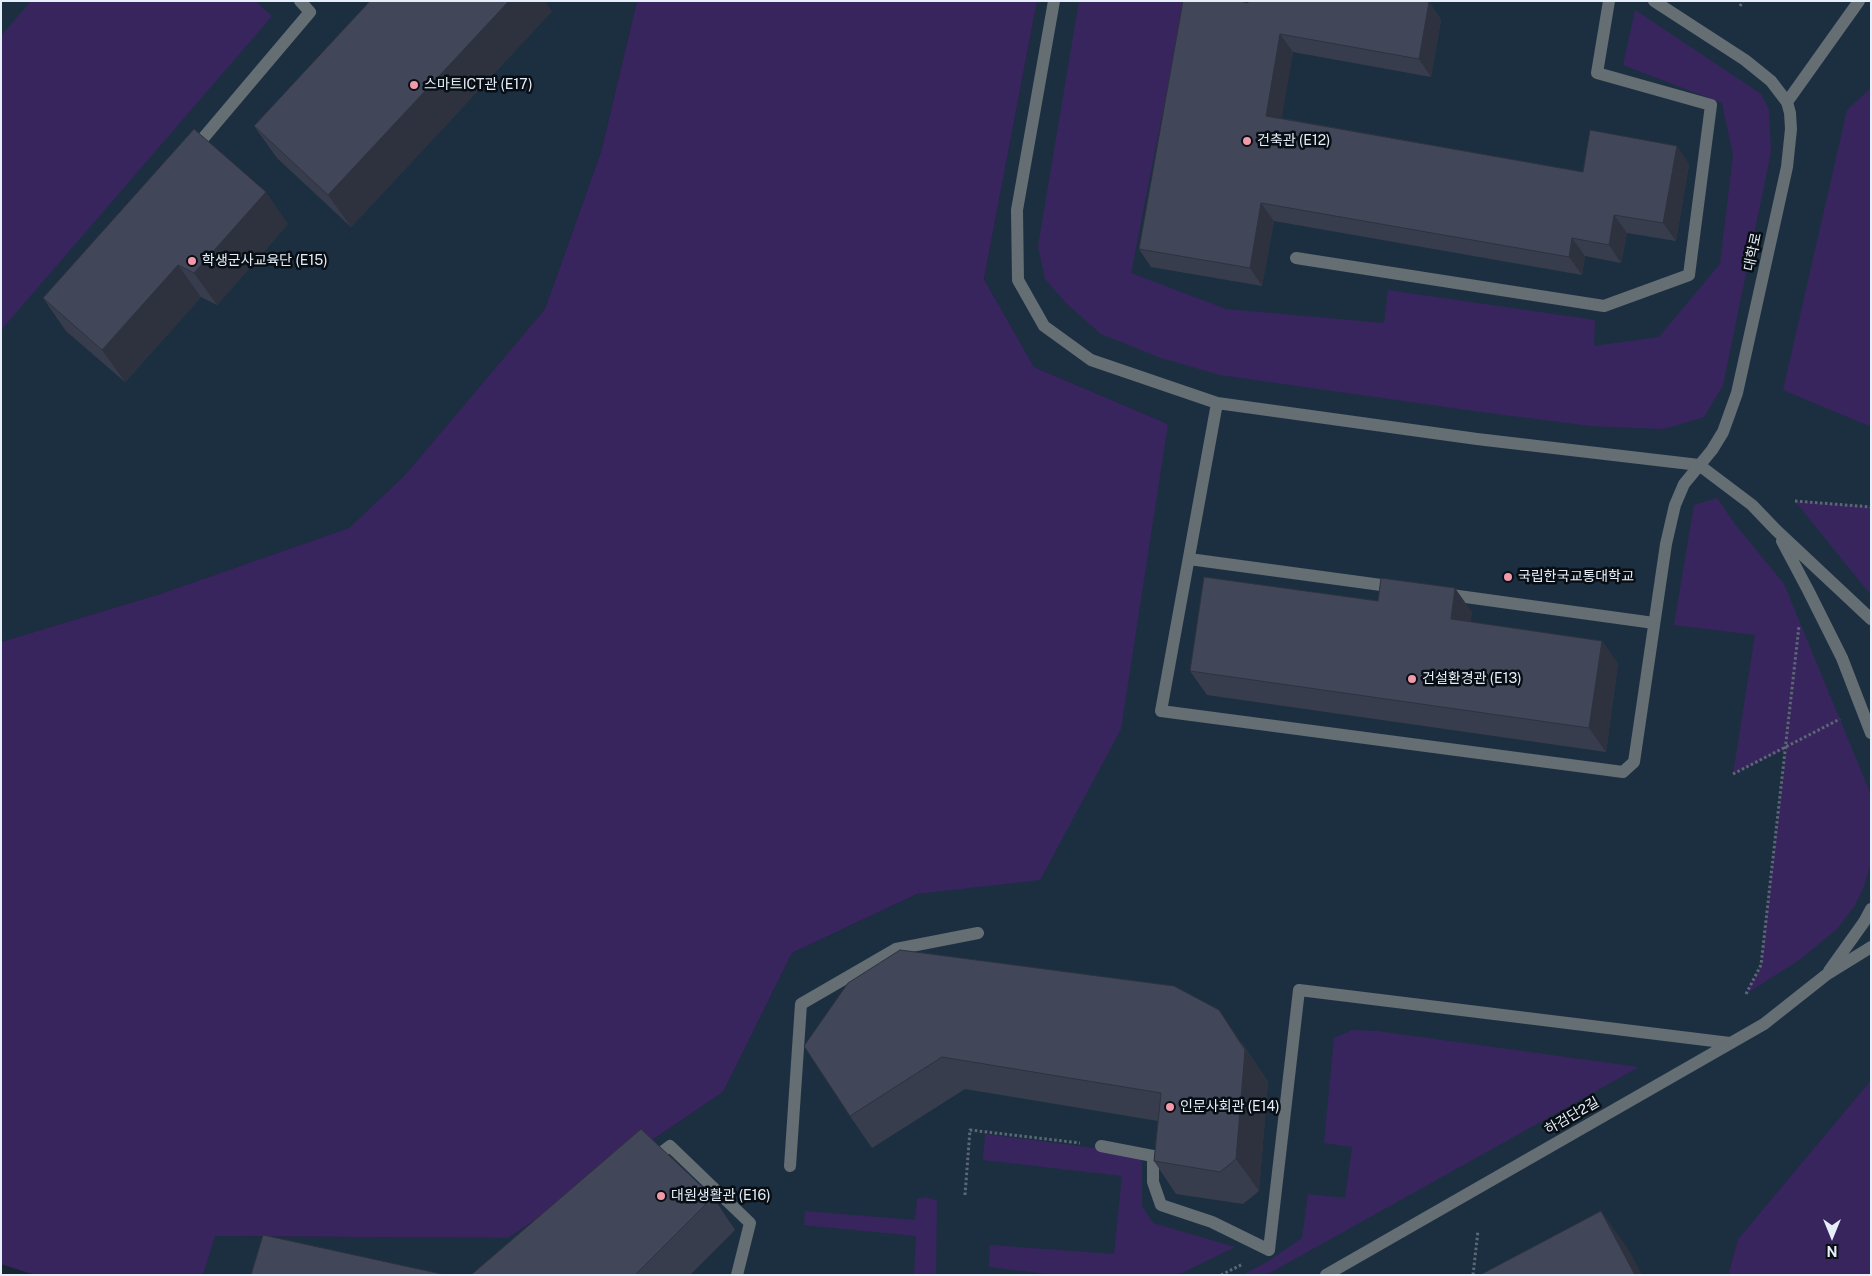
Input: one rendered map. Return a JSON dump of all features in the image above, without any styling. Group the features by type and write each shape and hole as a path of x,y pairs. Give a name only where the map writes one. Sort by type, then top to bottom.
{"lane":[{"path":"189,155 310,12 300,1"},
{"path":"1054,1 1017,210 1018,280 1044,326 1091,360 1217,403 1477,439 1699,465 1752,505 1871,619"},
{"path":"1296,258 1604,306 1688,275 1711,105 1597,73 1609,1"},
{"name":"대학로","path":"1188,559 1160,711 1623,772 1634,762 1666,544 1675,505 1684,484 1712,450 1723,432 1737,393 1787,167 1791,128 1787,102 1770,81 1745,60 1654,1"},
{"path":"1787,102 1860,1"},
{"path":"1217,403 1188,559 1406,589"},
{"path":"1776,530 1842,658 1871,733"},
{"path":"1436,593 1654,623"},
{"name":"하검단2길","path":"1826,975 1864,922 1871,908"},
{"path":"790,1166 801,1004 896,949 978,933"},
{"name":"하검단2길","path":"1326,1275 1764,1024 1826,975 1871,947"},
{"path":"1101,1146 1153,1156 1153,1182 1160,1205 1212,1222 1269,1250 1298,990 1730,1042"},
{"path":"639,1169 670,1146 750,1223 737,1275"}],"path":[{"path":"1740,6 1743,1"},
{"path":"1795,501 1871,507"},
{"path":"1746,994 1762,965 1799,621"},
{"path":"1733,774 1840,719"},
{"path":"965,1195 970,1130 1101,1146"},
{"path":"1473,1275 1478,1231"}],"shaded area":[{"path":"1,1 637,1 601,152 545,309 405,475 349,528 160,594 1,642"},
{"path":"31,1 255,1 272,16 1,330 1,36"},
{"path":"637,1 1037,1 984,279 1034,367 1168,424 1121,729 1040,880 917,894 792,953 723,1092 508,1238 215,1236 203,1275 35,1275 1,1264 1,642 160,594 349,528 405,475 545,309 601,152"},
{"name":"국립한국교통대학교","path":"1037,1 1871,1 1871,1080 1738,1239 1728,1275 203,1275 214,1236 508,1238 723,1092 792,953 917,894 1040,879 1168,424 1034,367 984,279"},
{"path":"1079,1 1192,1 1161,120 1131,273 1226,309 1384,323 1388,290 1595,320 1594,346 1659,337 1720,264 1733,155 1722,103 1623,65 1635,10 1761,94 1769,110 1771,152 1723,385 1704,417 1664,429 1591,426 1481,412 1220,375 1161,358 1101,334 1066,303 1045,279 1038,246"},
{"path":"1871,88 1871,419 1869,426 1783,390 1847,110"},
{"path":"1717,498 1734,523 1784,584 1871,795 1871,863 1864,886 1855,905 1837,929 1799,960 1746,994 1761,965 1786,749 1733,774 1755,635 1674,625 1694,505"},
{"path":"1795,501 1871,507 1871,595 1845,563"},
{"path":"1352,1030 1377,1031 1639,1067 1266,1275 1242,1275 1267,1262 1302,1238 1308,1194 1345,1198 1352,1147 1324,1143 1334,1038"},
{"path":"1871,1080 1871,1275 1728,1275 1738,1239"},
{"path":"985,1134 1142,1154 1142,1206 1153,1223 1235,1247 1174,1275 1056,1275 989,1267 990,1245 1114,1254 1122,1176 983,1160"},
{"path":"926,1197 937,1201 936,1275 914,1275 916,1236 804,1225 805,1211 915,1220 917,1199"}],"building":[{"path":"370,1 509,1 328,195 254,126"},
{"name":"건축관 (E12)","path":"1183,1 1239,1 1248,3 1248,1 1429,2 1419,59 1280,34 1266,116 1583,172 1590,130 1677,146 1663,223 1614,215 1609,245 1572,238 1569,257 1261,203 1250,268 1139,249"},
{"path":"194,129 266,192 194,273 178,265 102,350 43,298"},
{"name":"건설환경관 (E13)","path":"1204,577 1378,601 1381,578 1455,588 1451,619 1602,641 1589,728 1190,671"},
{"name":"인문사회관 (E14)","path":"900,950 1174,986 1219,1010 1245,1050 1236,1159 1220,1172 1154,1161 1161,1093 942,1057 850,1116 804,1046 848,983"},
{"path":"641,1129 713,1197 635,1275 471,1275"},
{"path":"1601,1211 1635,1275 1480,1275"},
{"path":"263,1235 446,1275 251,1275"}],"place":[{"name":"스마트ICT관 (E17)","path":"414,85"},
{"name":"건축관 (E12)","path":"1247,141"},
{"name":"학생군사교육단 (E15)","path":"192,261"},
{"name":"국립한국교통대학교","path":"1508,577"},
{"name":"건설환경관 (E13)","path":"1412,679"},
{"name":"인문사회관 (E14)","path":"1170,1107"},
{"name":"대원생활관 (E16)","path":"661,1196"}]}
